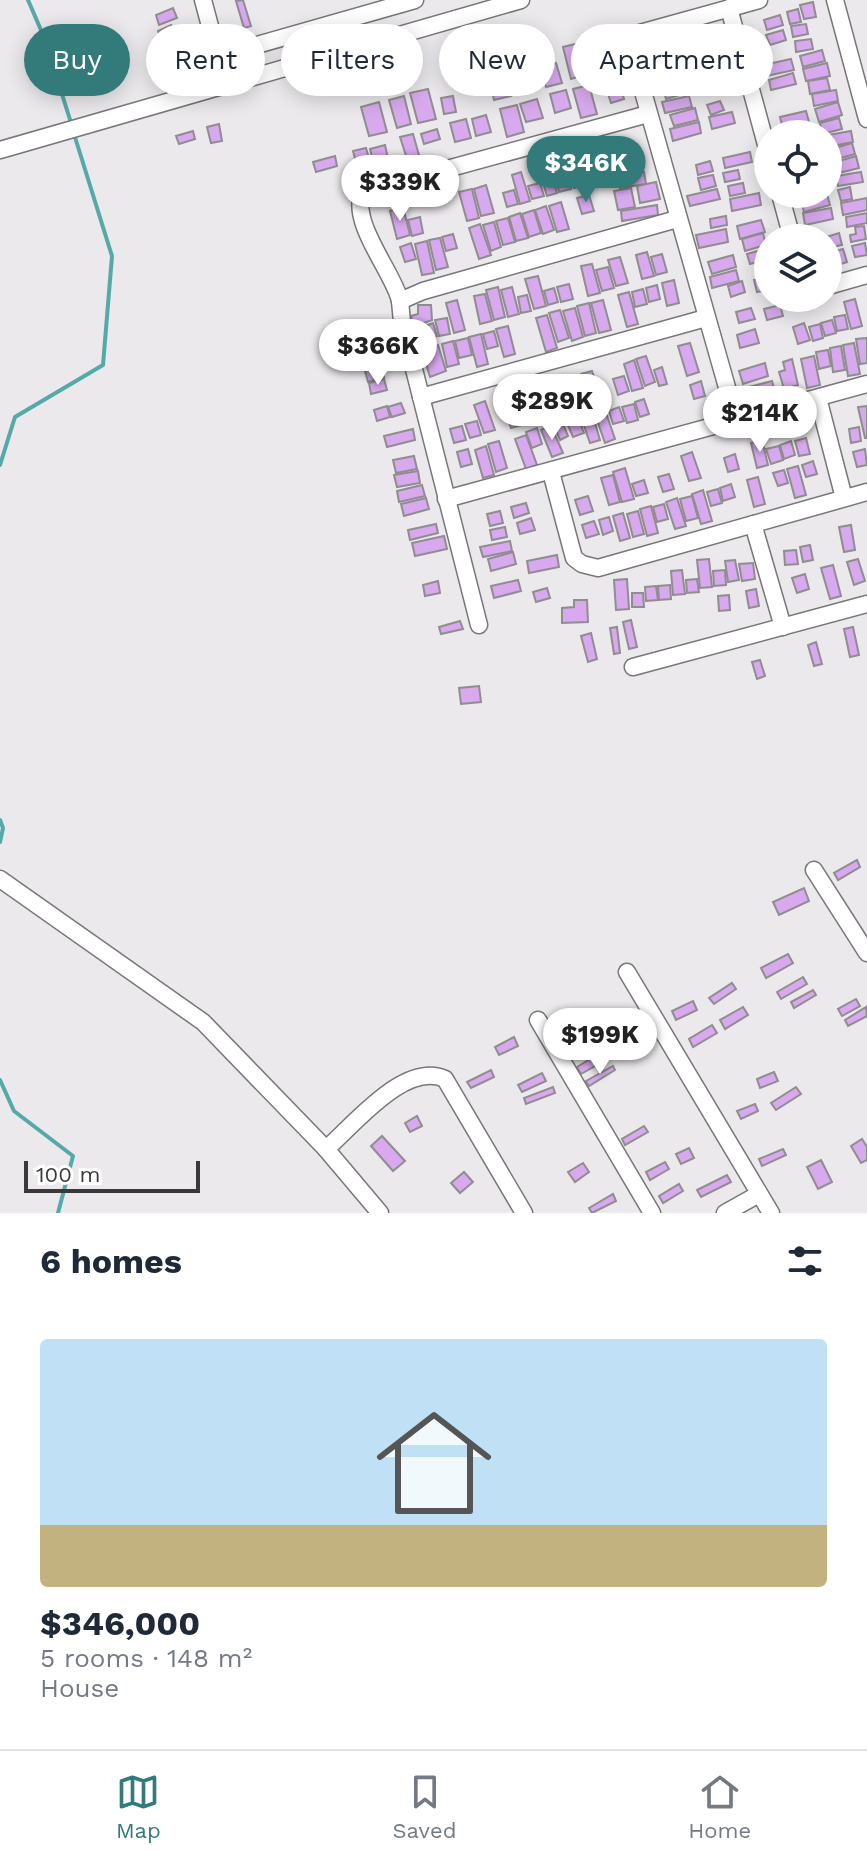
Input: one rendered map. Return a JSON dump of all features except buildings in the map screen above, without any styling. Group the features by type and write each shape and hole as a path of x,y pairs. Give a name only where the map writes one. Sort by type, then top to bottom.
{"street":[{"path":"203,0 209,24"},
{"path":"265,43 415,0"},
{"path":"265,73 521,0"},
{"path":"736,419 630,53 634,38 640,33 759,0"},
{"path":"835,0 867,119"},
{"path":"729,8 759,120"},
{"path":"0,150 185,96"},
{"path":"479,625 400,301 373,246 360,202 363,192 648,114"},
{"path":"400,301 423,291 677,219"},
{"path":"842,282 867,275"},
{"path":"421,397 706,318"},
{"path":"446,499 867,384"},
{"path":"818,398 844,498"},
{"path":"551,472 574,558 591,567 609,565 867,492"},
{"path":"753,524 783,627"},
{"path":"633,667 867,604"},
{"path":"814,870 867,953"},
{"path":"0,879 203,1022 326,1149 380,1213"},
{"path":"627,972 771,1213"},
{"path":"538,1020 652,1213"},
{"path":"326,1149 404,1080 433,1073 445,1079 524,1213"},
{"path":"725,1213 759,1194"}],"waterway":[{"path":"28,0 44,37 72,126"},
{"path":"0,465 15,417 103,365 112,256 74,134"},
{"path":"0,820 3,828 0,842"},
{"path":"0,1080 14,1111 73,1156 58,1213"}]}
